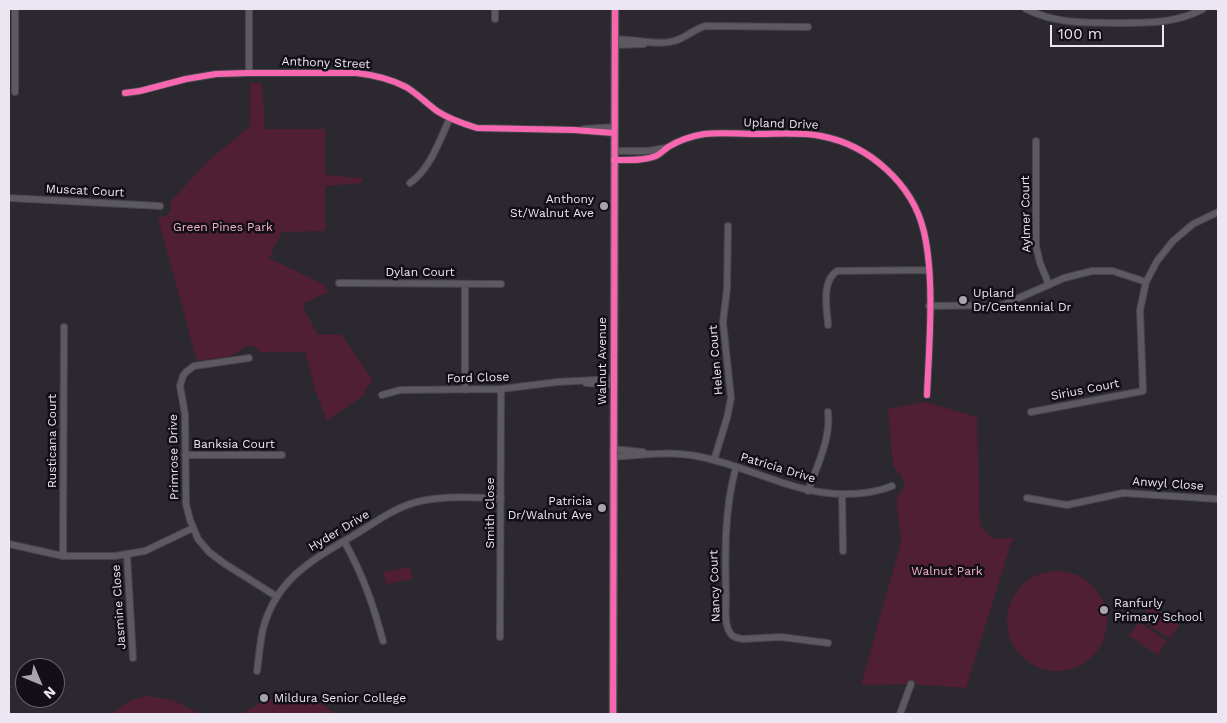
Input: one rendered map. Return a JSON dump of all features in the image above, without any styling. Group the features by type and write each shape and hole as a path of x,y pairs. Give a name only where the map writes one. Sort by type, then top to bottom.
{"street":[{"path":"15,9 15,92"},
{"path":"249,9 249,73"},
{"path":"495,9 495,19"},
{"name":"Walnut Avenue","path":"613,714 615,9"},
{"path":"1026,9 1044,17 1062,21 1102,23 1160,22 1186,16 1203,9"},
{"path":"614,42 676,41 686,37 698,28 706,26 808,27"},
{"name":"Anthony Street","path":"126,93 200,76 249,73 350,73 386,78 408,88 438,112 477,128 614,130"},
{"path":"410,183 417,178 427,165 450,118"},
{"name":"Upland Drive","path":"614,151 648,151 669,147 704,134 807,134 833,139 860,150 871,157 892,175 903,188 914,205 923,230 930,306 927,395"},
{"name":"Aylmer Court","path":"1036,141 1036,246 1040,263 1049,284"},
{"name":"Upland Drive","path":"614,160 648,158 660,154 669,147"},
{"name":"Muscat Court","path":"9,198 160,206"},
{"path":"930,306 1003,306 1064,278 1092,271 1113,271 1146,282 1157,261 1173,241 1193,224 1218,212"},
{"name":"Helen Court","path":"714,460 731,398 723,322 727,288 728,226"},
{"path":"828,325 827,284 830,277 836,272 928,270"},
{"name":"Sirius Court","path":"1031,412 1142,391 1140,310 1146,282"},
{"name":"Dylan Court","path":"339,283 501,284"},
{"path":"465,284 465,390"},
{"name":"Rusticana Court","path":"63,556 64,326"},
{"name":"Primrose Drive","path":"249,358 194,366 186,372 180,386 185,414 186,504 193,528 204,546 216,558 276,596"},
{"name":"Ford Close","path":"382,395 400,390 501,389 548,383 614,382"},
{"name":"Smith Close","path":"500,638 501,389"},
{"path":"808,491 827,438 828,412"},
{"name":"Patricia Drive","path":"613,453 688,454 714,460 808,491 842,494 871,493 892,486"},
{"name":"Banksia Court","path":"185,455 282,456"},
{"name":"Nancy Court","path":"736,467 732,484 725,548 727,622 730,634 743,639 782,637 828,643"},
{"name":"Anwyl Close","path":"1027,498 1067,505 1123,492 1218,499"},
{"path":"842,494 842,550"},
{"name":"Hyder Drive","path":"258,671 263,631 276,596 300,570 344,541 391,513 412,503 441,499 501,498"},
{"path":"9,544 63,556 104,557 144,552 193,528"},
{"path":"344,541 371,598 383,641"},
{"name":"Jasmine Close","path":"127,555 134,658"},
{"path":"900,714 911,684"}],"green space":[{"name":"Green Pines Park","path":"250,83 262,83 265,129 325,129 325,175 362,178 362,183 325,186 325,231 282,232 269,258 325,285 329,292 302,304 317,334 342,335 373,381 367,386 364,395 327,421 315,390 305,352 260,352 255,347 248,345 231,356 197,361 158,218 168,215 171,209 170,202 208,161 250,126"},
{"name":"Walnut Park","path":"925,402 977,417 980,525 987,534 994,538 1013,537 966,688 911,684 861,685 901,542 896,500 905,485 902,477 893,465 888,409"},
{"path":"410,567 413,579 386,584 384,572"},
{"path":"1057,571 1076,575 1092,586 1103,602 1107,621 1103,640 1092,656 1076,667 1057,671 1038,667 1022,656 1011,640 1007,621 1011,602 1022,586 1038,575"},
{"path":"1151,605 1179,625 1170,639 1141,620"},
{"path":"1139,622 1167,641 1158,655 1129,636"},
{"path":"289,694 314,700 335,714 241,714 260,703"},
{"path":"147,696 173,700 200,714 112,714 128,702"}],"cycle path":[{"path":"613,714 615,9"},
{"path":"125,93 216,74 357,73 400,84 442,114 477,128 575,130 614,133"},
{"path":"614,160 651,158 685,139 717,133 821,136 856,148 872,158 886,169 910,198 924,232 930,291 927,395"}],"place":[{"name":"Anthony St/Walnut Ave","path":"604,206"},
{"name":"Upland Dr/Centennial Dr","path":"963,300"},
{"name":"Patricia Dr/Walnut Ave","path":"602,508"},
{"name":"Ranfurly Primary School","path":"1104,610"},
{"name":"Mildura Senior College","path":"264,698"}]}
